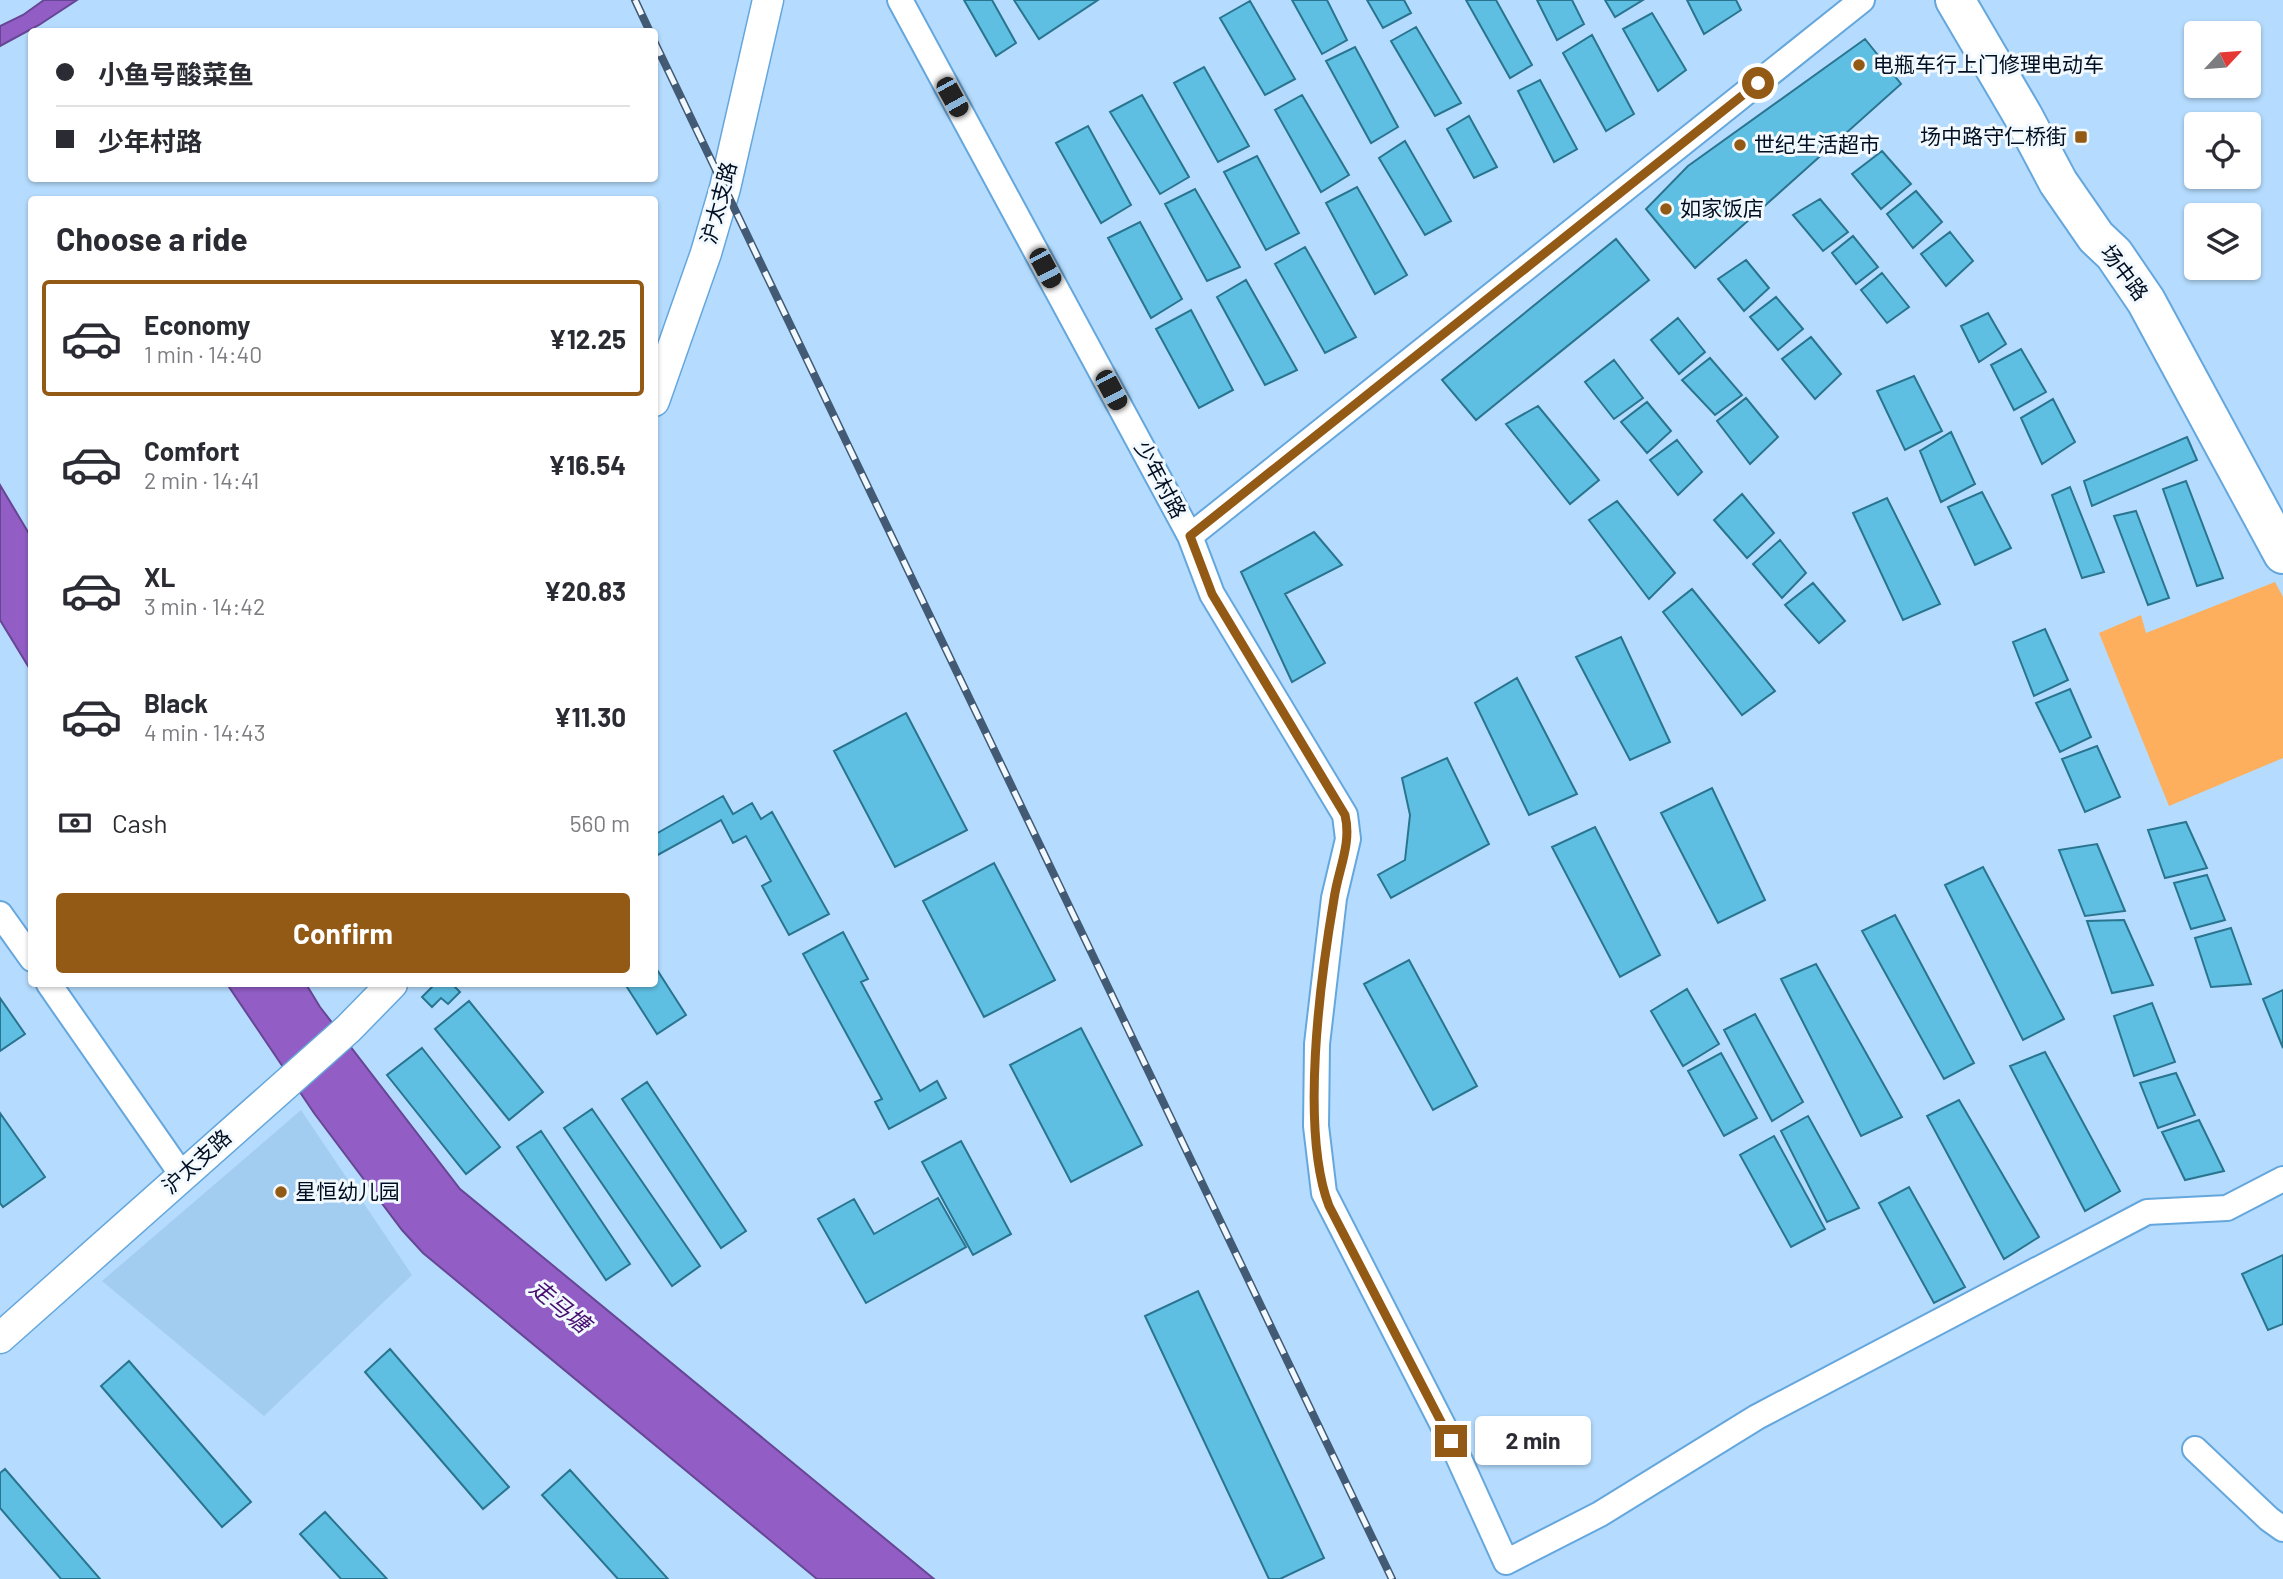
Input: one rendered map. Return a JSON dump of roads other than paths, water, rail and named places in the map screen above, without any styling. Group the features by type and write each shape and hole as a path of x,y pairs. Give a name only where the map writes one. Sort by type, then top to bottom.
{"main road":[{"name":"场中路","path":"1955,0 2024,116 2058,182 2096,237 2114,254 2147,302 2283,554"},
{"name":"场中路","path":"1986,0 2088,183 2152,284 2283,521"}],"street":[{"name":"沪太支路","path":"658,390 706,253 725,188 768,0"},
{"name":"少年村路","path":"900,0 1190,536 1212,594 1339,804 1348,827 1348,839 1334,898 1317,1044 1315,1126 1324,1193 1444,1429 1506,1562 1600,1514 1757,1417 2147,1212 2227,1208 2283,1179"},
{"path":"1190,536 1862,0"},
{"path":"0,914 28,953"},
{"path":"51,987 182,1175"},
{"name":"沪太支路","path":"0,1338 348,1028 389,987"},
{"path":"2195,1449 2283,1529"}],"water":[{"path":"44,0 77,0 0,46 0,26 23,15"},
{"path":"0,485 28,532 28,666 0,620"},
{"name":"走马塘","path":"229,987 308,987 320,1007 460,1189 934,1579 817,1579 423,1253 402,1230 314,1113"}],"railway":[{"path":"635,0 648,28"},
{"path":"658,49 1392,1579"}],"place":[{"name":"电瓶车行上门修理电动车","path":"1859,65"},
{"name":"场中路守仁桥街","path":"2081,137"},
{"name":"世纪生活超市","path":"1740,145"},
{"name":"如家饭店","path":"1666,209"},
{"name":"星恒幼儿园","path":"281,1192"}]}
